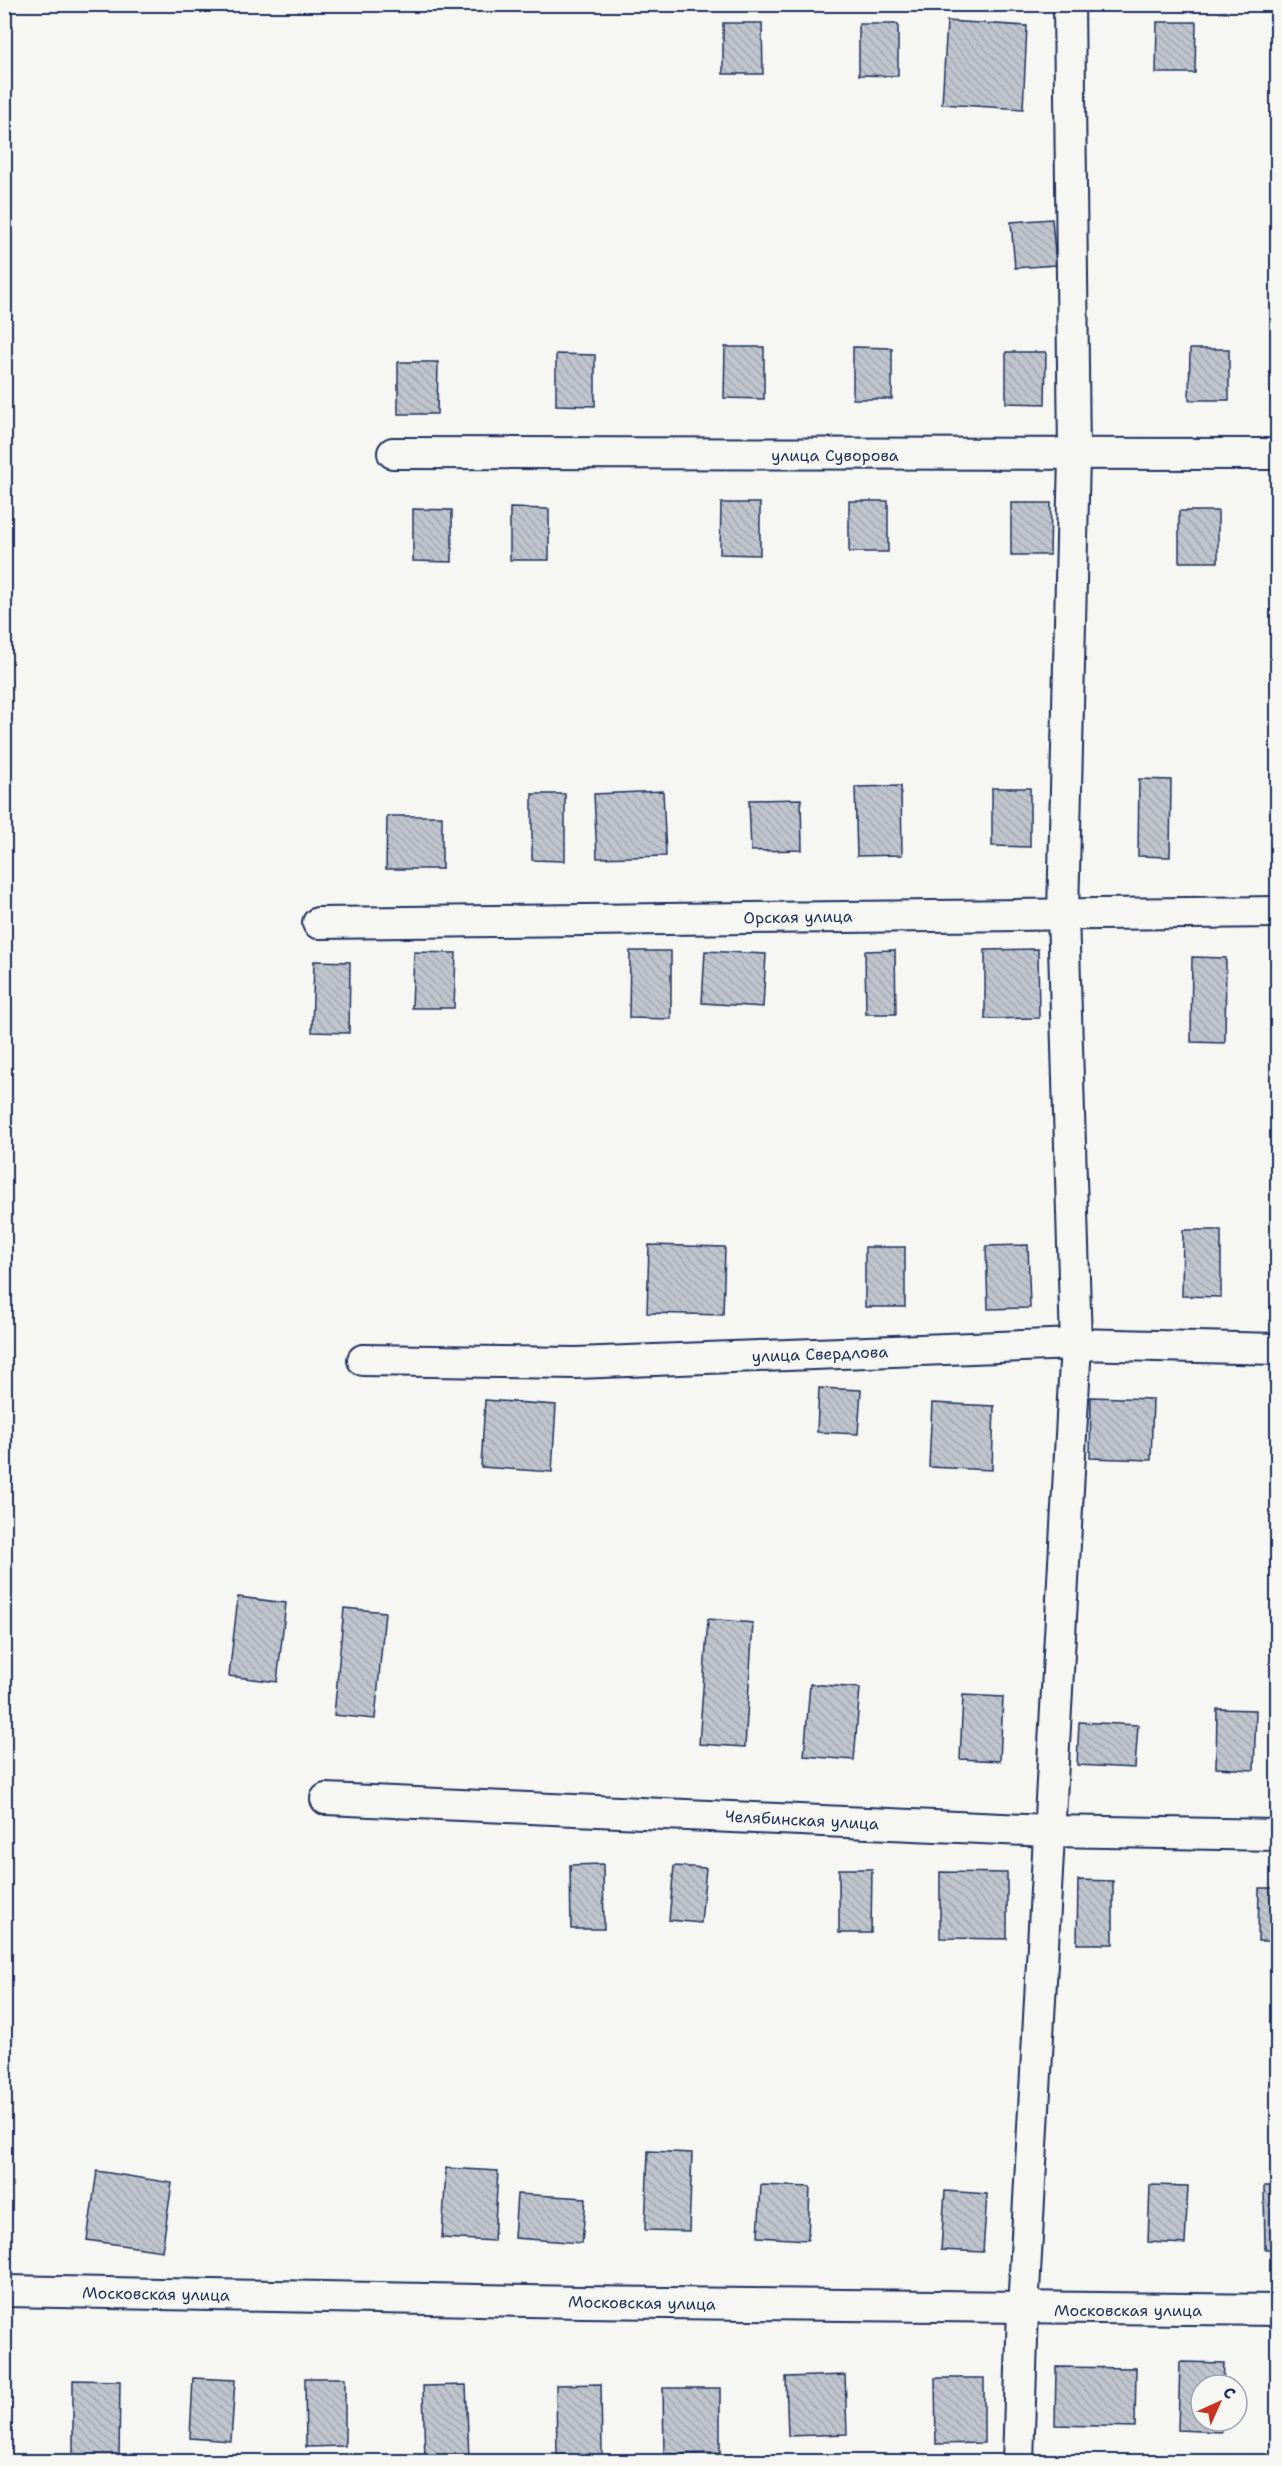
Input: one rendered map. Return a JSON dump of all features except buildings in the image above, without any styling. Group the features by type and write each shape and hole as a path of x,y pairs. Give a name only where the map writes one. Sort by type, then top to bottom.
{"street":[{"path":"1018,2462 1023,2309 1076,1344 1063,914 1074,456 1069,4"},
{"name":"улица Суворова","path":"393,453 1074,456 1278,454"},
{"name":"Орская улица","path":"318,923 1278,912"},
{"name":"улица Свердлова","path":"363,1360 576,1363 1076,1344 1278,1348"},
{"name":"Челябинская улица","path":"326,1799 1049,1830 1278,1835"},
{"name":"Московская улица","path":"6,2291 1023,2309 1278,2310"}]}
